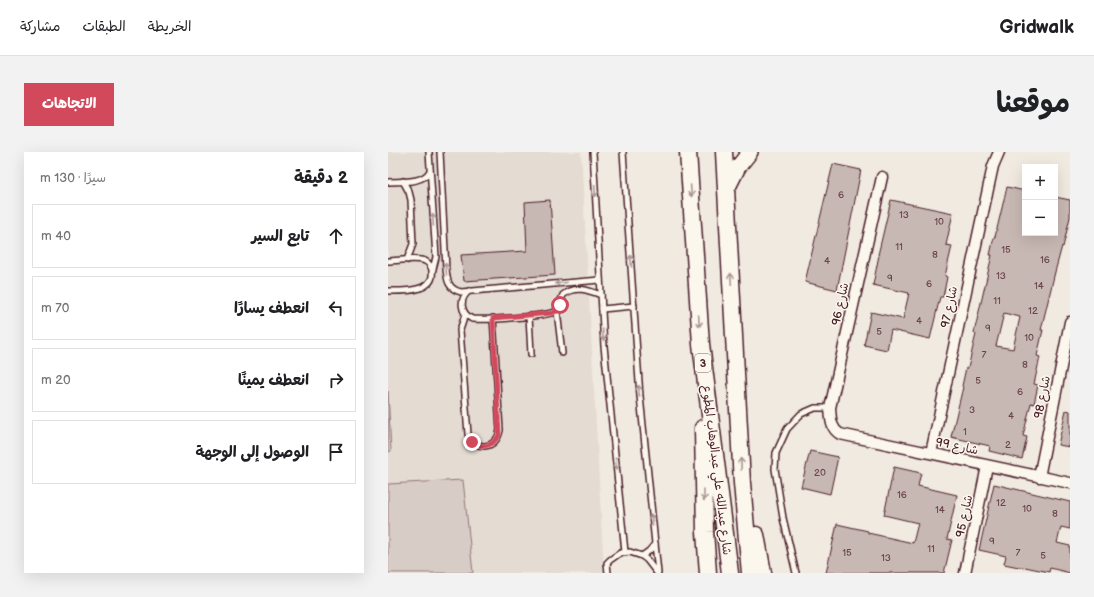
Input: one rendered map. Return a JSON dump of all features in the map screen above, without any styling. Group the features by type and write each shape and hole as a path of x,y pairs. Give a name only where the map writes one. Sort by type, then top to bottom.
{"main road":[{"name":"شارع عبدالله علي عبدالوهاب المطوع","path":"688,152 701,344 730,573"},
{"name":"شارع عبدالله علي عبدالوهاب المطوع","path":"724,152 742,483 750,573"},
{"path":"701,344 708,573"},
{"path":"742,483 754,525 763,573"}],"street":[{"path":"726,191 738,167 750,152"},
{"name":"شارع 97","path":"990,152 993,166"},
{"name":"شارع 97","path":"931,453 993,166 999,152"},
{"name":"شارع 96","path":"840,434 832,425 830,408 882,177"},
{"name":"شارع 98","path":"1039,477 1070,322"},
{"name":"شارع 99","path":"840,434 1070,483"},
{"name":"شارع 95","path":"966,573 988,466"}],"lane":[{"path":"388,292 412,290 423,287 430,280 432,273 436,257 429,154 424,152"},
{"path":"440,152 448,283 454,290 461,292 600,280"},
{"path":"593,152 604,346 625,552"},
{"path":"623,152 640,396 657,573"},
{"path":"388,182 420,180 426,177 430,171"},
{"path":"403,181 409,192 411,200 413,244 407,260"},
{"path":"388,261 424,261 430,265 432,273"},
{"path":"562,353 557,311 563,295 573,290 585,290 601,295"},
{"path":"469,291 462,300 462,308 465,315 472,319 529,316 557,311"},
{"path":"602,309 634,306"},
{"path":"465,315 460,330 468,434 472,442 481,446 494,442 499,435 500,430 493,318"},
{"path":"529,316 531,354"},
{"path":"796,573 783,518 776,476 776,453 787,430 801,414 815,408 830,408"},
{"path":"701,557 706,541"},
{"path":"642,556 655,544"},
{"path":"608,573 608,562 620,553 634,552 647,560 657,573"}],"shaded area":[{"path":"388,152 581,152 604,573 388,573"},
{"path":"388,391 391,451 388,452"},
{"path":"463,480 473,573 388,573 388,484"}],"building":[{"path":"833,164 861,170 837,290 805,282"},
{"path":"1007,187 1022,190 1022,236 1058,236 1058,198 1070,200 1070,217 1041,330 1043,330 1037,356 1040,357 1034,384 1038,385 1034,404 1031,403 1023,436 1027,437 1022,459 989,451 990,446 951,437 966,368 968,368 976,334 974,333 992,255 990,255","holes":["1004,313 1020,317 1013,349 996,346"]},
{"path":"550,200 555,275 464,281 461,255 527,251 525,202"},
{"path":"891,200 953,213 946,245 952,246 945,276 947,277 943,297 940,297 930,339 891,330 887,350 864,345 871,312 903,319 909,293 873,285 878,255"},
{"path":"1066,410 1070,411 1070,447 1058,445"},
{"path":"810,451 838,457 830,494 801,487"},
{"path":"894,467 921,473 918,486 957,495 947,539 952,540 944,573 826,573 837,524 868,531 868,533 913,543 918,523 884,515"},
{"path":"994,484 1070,502 1070,529 1061,527 1057,543 1070,546 1070,573 1050,568 1049,572 1004,564 1006,556 979,550"}],"route":[{"path":"472,442 481,446 490,445 497,439 500,430 493,318 552,313 559,309 560,305"}]}
